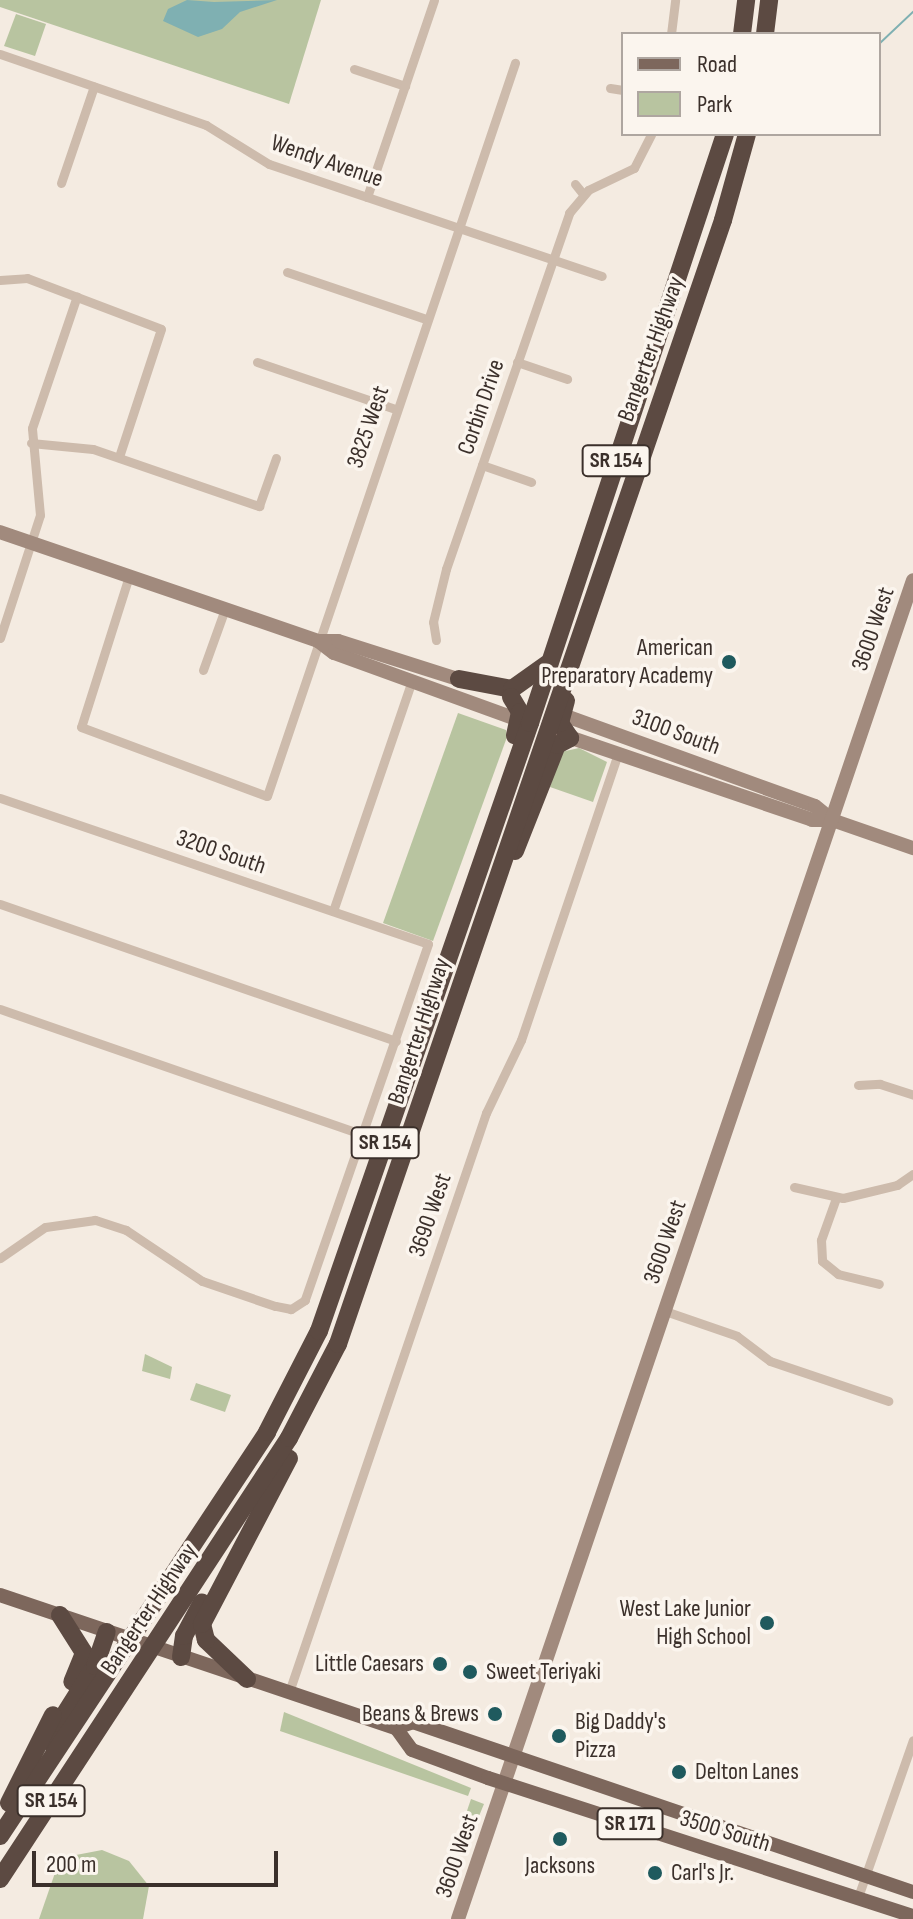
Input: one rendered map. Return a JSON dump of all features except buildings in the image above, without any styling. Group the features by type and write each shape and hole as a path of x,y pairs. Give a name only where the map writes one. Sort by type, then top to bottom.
{"highway":[{"path":"742,32 746,0"},
{"path":"765,32 769,0"},
{"name":"Bangerter Highway","path":"0,1879 299,1421 346,1326 486,904 541,717 551,659 686,264 724,136"},
{"name":"Bangerter Highway","path":"635,469 723,220 746,136"},
{"path":"541,717 635,502 633,439 688,283 686,264"},
{"path":"459,679 512,689 532,679 551,659"},
{"path":"486,904 499,892 557,745 570,738 560,723 541,717 511,697"},
{"name":"Bangerter Highway","path":"0,1836 290,1390 327,1311 444,975 541,717"},
{"path":"413,1128 410,1108 446,999 444,975"},
{"path":"181,1657 191,1620 228,1562 239,1497 288,1419 290,1390"},
{"path":"247,1679 206,1640 202,1624 297,1444 299,1421"},
{"path":"0,1819 83,1662 81,1646 60,1615"},
{"path":"0,1863 48,1789 59,1723 95,1666 107,1632"}],"main road":[{"name":"3100 South","path":"0,532 318,641 334,653 411,683 541,717 815,806 832,820"},
{"name":"3600 West","path":"458,1919 913,580"},
{"name":"3100 South","path":"318,641 338,641 511,697"},
{"name":"3100 South","path":"570,738 812,820 832,820 913,848"},
{"name":"3500 South","path":"0,1595 396,1728 412,1750 505,1783 913,1916"},
{"name":"3500 South","path":"396,1728 413,1722 645,1804 913,1892"}],"street":[{"path":"367,197 434,0"},
{"path":"671,32 675,0"},
{"name":"Wendy Avenue","path":"0,54 206,125 258,159 602,276"},
{"name":"3825 West","path":"129,576 81,727 267,796 395,409 515,63"},
{"path":"354,69 405,86"},
{"path":"61,183 94,86"},
{"path":"610,88 621,90"},
{"path":"575,184 583,194 630,172 645,153 650,136"},
{"name":"Corbin Drive","path":"436,640 433,622 442,583 569,213 583,194"},
{"path":"287,272 426,319"},
{"path":"0,280 27,278 161,329 119,457"},
{"path":"0,638 33,544 41,504 31,443 36,413 77,296"},
{"path":"257,362 395,409"},
{"path":"517,362 567,379"},
{"path":"31,443 93,449 259,506 276,458"},
{"path":"482,465 531,482"},
{"path":"203,670 225,609"},
{"path":"333,911 411,683"},
{"name":"3690 West","path":"289,1692 486,1113 521,1040 618,754"},
{"name":"3200 South","path":"0,798 428,944 396,1041"},
{"path":"0,904 396,1041 305,1300 291,1309 189,1275 126,1230 95,1220 45,1227 0,1258"},
{"path":"0,1009 364,1135"},
{"path":"858,1085 880,1084 913,1095"},
{"path":"794,1187 836,1198 912,1178"},
{"path":"836,1198 821,1240 822,1261 838,1274 879,1284"},
{"path":"665,1311 737,1336 770,1361 888,1401"},
{"path":"858,1897 913,1740"}],"green space":[{"path":"0,0 321,0 289,104 0,7"},
{"path":"16,14 46,24 35,56 4,46"},
{"path":"458,713 506,730 507,737 433,941 383,923"},
{"path":"579,748 607,762 593,802 550,787 561,752"},
{"path":"145,1354 172,1367 170,1379 142,1371"},
{"path":"196,1383 231,1395 225,1412 190,1400"},
{"path":"284,1712 471,1788 468,1796 280,1731"},
{"path":"471,1799 484,1804 464,1852 454,1849"},
{"path":"102,1850 129,1861 149,1886 143,1919 39,1919 56,1870 76,1855"}],"water":[{"path":"187,0 277,0 240,12 222,29 198,37 163,21 168,9"}],"waterway":[{"path":"881,42 913,12"}],"place":[{"name":"American Preparatory Academy","path":"729,662"},
{"name":"West Lake Junior High School","path":"767,1623"},
{"name":"Little Caesars","path":"440,1664"},
{"name":"Sweet Teriyaki","path":"470,1672"},
{"name":"Beans & Brews","path":"495,1714"},
{"name":"Big Daddy's Pizza","path":"559,1736"},
{"name":"Delton Lanes","path":"679,1772"},
{"name":"Jacksons","path":"560,1839"},
{"name":"Carl's Jr.","path":"655,1873"}]}
